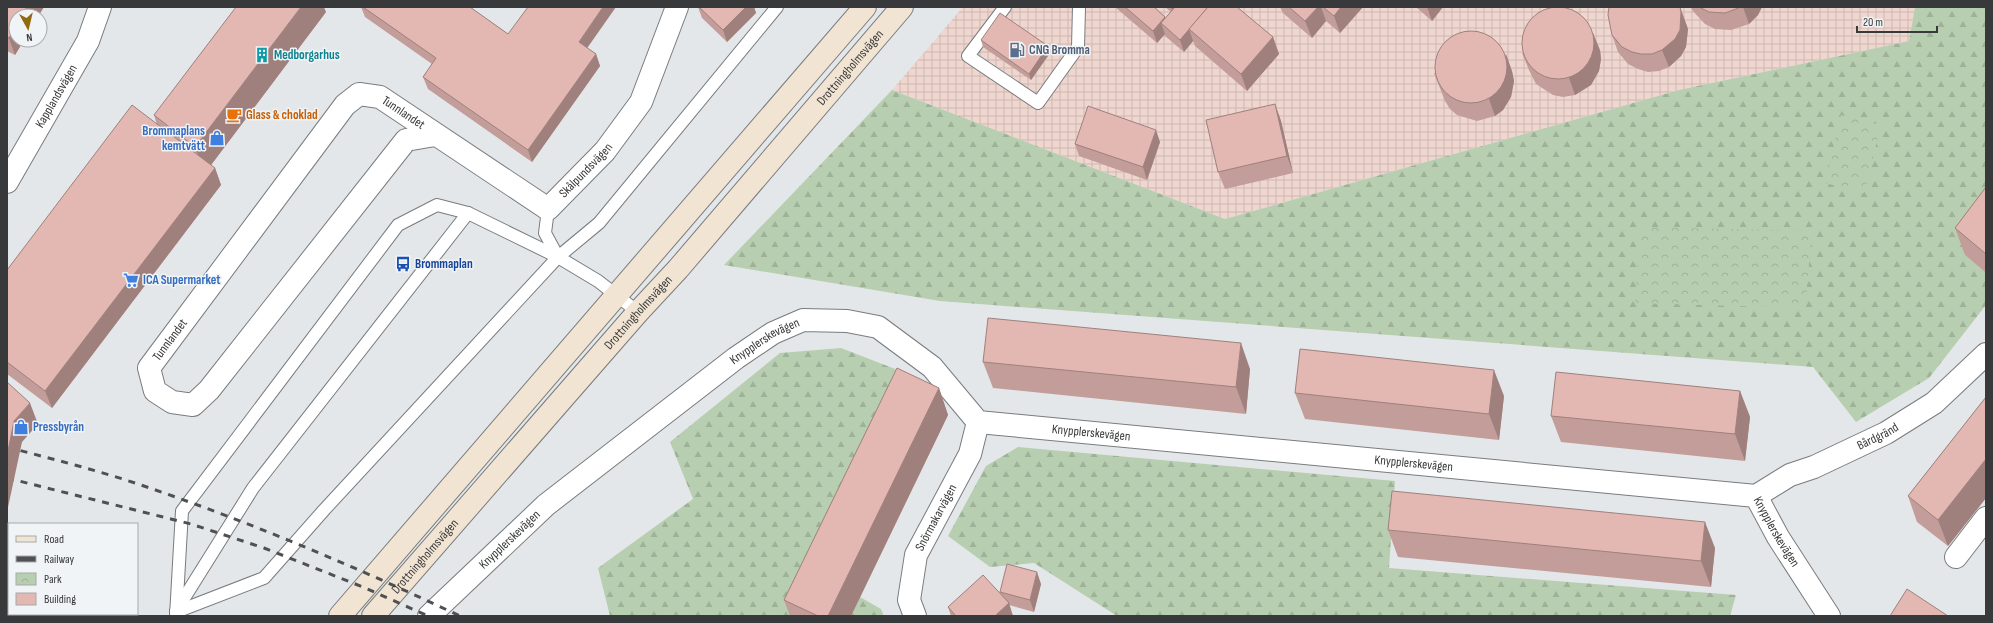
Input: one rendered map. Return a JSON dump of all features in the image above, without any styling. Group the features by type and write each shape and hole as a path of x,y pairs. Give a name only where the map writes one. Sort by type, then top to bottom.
{"main road":[{"name":"Drottningholmsvägen","path":"340,616 865,7"},
{"name":"Drottningholmsvägen","path":"373,616 638,312 678,269 902,7"}],"street":[{"name":"Kapplandsvägen","path":"7,182 88,41 100,7"},
{"name":"Skålpundsvägen","path":"435,135 548,210 605,151 641,102 677,7"},
{"name":"Tunnlandet","path":"359,94 380,97 435,135 406,140 214,383 193,405 172,402 155,391 149,368 345,105 359,94"},
{"name":"Knypplerskevägen","path":"429,616 546,505 736,358 773,333 803,320 847,321 878,328 932,367 978,422 1756,496 1778,537 1829,616"},
{"name":"Bårdgränd","path":"1756,496 1790,475 1814,467 1892,429 1934,403 1986,354"},
{"name":"Snörmakarvägen","path":"915,616 909,600 916,555 970,454 978,422"},
{"path":"1956,557 1986,518"}],"lane":[{"path":"176,614 264,578 324,510 558,257 599,223 777,7"},
{"path":"1005,7 968,56 1038,103 1078,47 1079,7"},
{"path":"176,614 182,510 398,225 437,205 468,212 558,257 598,280 638,312"},
{"path":"548,210 545,233 558,257"},
{"path":"176,614 253,488 468,212"}],"shaded area":[{"path":"963,7 1915,7 1909,41 1679,90 1225,219 892,90"}],"green space":[{"path":"1915,7 1986,7 1986,226 1965,255 1986,273 1986,305 1929,378 1856,422 1813,367 940,301 724,265 892,90 1225,219 1679,90 1909,41"},
{"path":"1841,115 1881,125 1864,193 1825,183"},
{"path":"1640,227 1812,231 1805,308 1635,303"},
{"path":"841,348 903,372 799,616 610,616 598,568 693,499 670,442 780,353"},
{"path":"1018,447 1395,481 1389,568 1736,595 1730,616 1117,616 1034,563 990,567 948,536 986,466"},
{"path":"860,597 881,609 884,616 851,616"}],"building":[{"path":"7,7 27,7 8,8 7,37"},
{"path":"236,7 301,7 195,147 154,115"},
{"path":"363,7 470,7 508,34 528,7 603,7 579,42 596,54 528,150 423,77 436,58"},
{"path":"699,7 746,7 723,30"},
{"path":"1125,7 1154,7 1165,17 1153,31"},
{"path":"1175,7 1208,7 1180,40 1161,23"},
{"path":"1208,7 1237,7 1273,37 1241,74 1189,29"},
{"path":"1289,7 1318,7 1305,21"},
{"path":"1323,7 1341,7 1334,16"},
{"path":"1551,7 1565,7 1572,9 1584,17 1592,29 1594,43 1592,57 1584,69 1572,77 1565,79 1551,79 1544,77 1532,69 1524,57 1522,50 1522,36 1524,29 1532,17 1544,9"},
{"path":"1609,7 1680,7 1680,30 1675,39 1662,50 1652,54 1632,52 1622,47 1612,35 1608,15"},
{"path":"1699,7 1741,7 1725,13 1709,12"},
{"name":"CNG Bromma","path":"1000,13 1048,46 1029,74 981,40"},
{"path":"1464,31 1478,31 1485,33 1497,41 1505,53 1507,67 1505,81 1497,93 1485,101 1478,103 1464,103 1457,101 1445,93 1437,81 1435,74 1435,60 1437,53 1445,41 1457,33"},
{"path":"1275,104 1287,156 1218,172 1206,120"},
{"path":"132,105 215,168 45,391 7,362 7,270"},
{"path":"1088,106 1156,130 1143,167 1075,144"},
{"path":"1986,187 1986,254 1955,228"},
{"path":"988,318 1241,343 1236,387 983,362"},
{"path":"1300,349 1494,370 1489,414 1295,393"},
{"path":"897,368 939,388 828,616 818,616 784,600"},
{"path":"1556,372 1740,391 1735,434 1551,416"},
{"path":"7,382 30,403 14,421 7,456"},
{"path":"1986,397 1986,459 1938,520 1908,496"},
{"path":"1392,491 1705,522 1701,561 1388,530"},
{"path":"1007,564 1037,572 1030,600 1000,592"},
{"path":"983,575 1009,603 995,616 956,616 948,607"},
{"path":"1907,589 1948,616 1890,616"},
{"path":"38,615 118,615 118,616"}],"railway":[{"path":"7,447 74,465 182,499 302,546 382,580 460,616"},
{"path":"7,478 191,524 264,548 363,587 428,616"}],"place":[{"name":"CNG Bromma","path":"1017,50"},
{"name":"Medborgarhus","path":"262,55"},
{"name":"Glass & choklad","path":"234,115"},
{"name":"Brommaplans kemtvätt","path":"217,138"},
{"name":"Brommaplan","path":"403,264"},
{"name":"ICA Supermarket","path":"131,280"},
{"name":"Pressbyrån","path":"21,427"}]}
